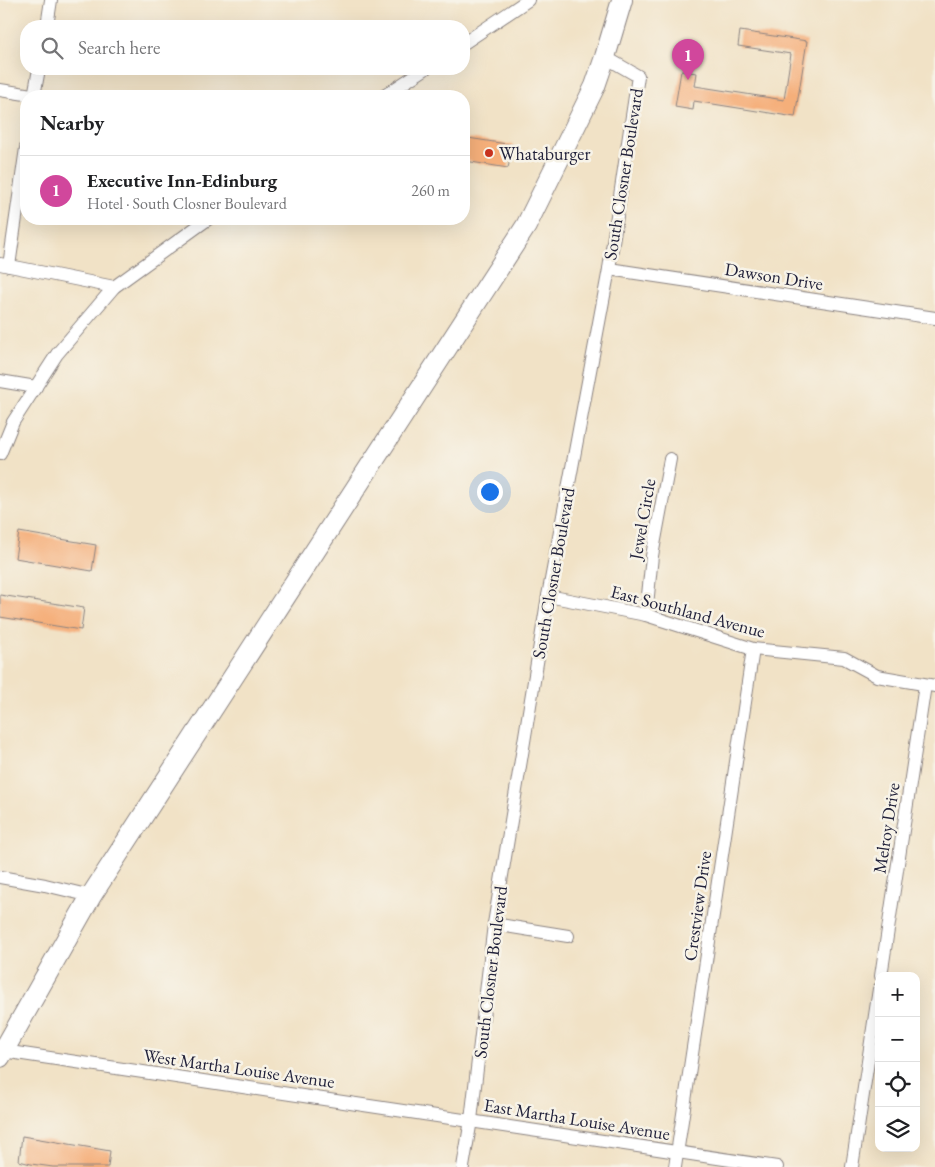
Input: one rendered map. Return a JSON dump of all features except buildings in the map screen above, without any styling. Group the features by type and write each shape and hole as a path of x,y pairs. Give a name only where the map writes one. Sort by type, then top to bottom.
{"main road":[{"path":"1,1054 91,896 526,226 595,86 622,0"}],"street":[{"path":"47,20 51,0"},
{"path":"470,39 527,0"},
{"name":"South Closner Boulevard","path":"463,1167 471,1120 494,924 548,596 609,269 638,76 605,57"},
{"path":"36,90 38,75"},
{"path":"393,90 416,75"},
{"path":"0,90 20,93"},
{"path":"20,180 4,265 114,286"},
{"path":"0,454 13,422 57,354 114,286 200,225"},
{"name":"Dawson Drive","path":"609,269 935,318"},
{"path":"0,382 36,387"},
{"name":"Jewel Circle","path":"646,615 652,556 670,459"},
{"name":"East Southland Avenue","path":"548,596 646,615 753,649 844,658 877,676 930,686"},
{"name":"Crestview Drive","path":"675,1167 753,649"},
{"name":"Melroy Drive","path":"882,972 930,686"},
{"path":"0,877 91,896"},
{"path":"494,924 568,936"},
{"path":"852,1167 875,1015"},
{"name":"West Martha Louise Avenue","path":"1,1054 471,1120"},
{"name":"East Martha Louise Avenue","path":"471,1120 777,1167"}],"place":[{"name":"Executive Inn-Edinburg","path":"688,80"},
{"name":"Whataburger","path":"489,153"}]}
